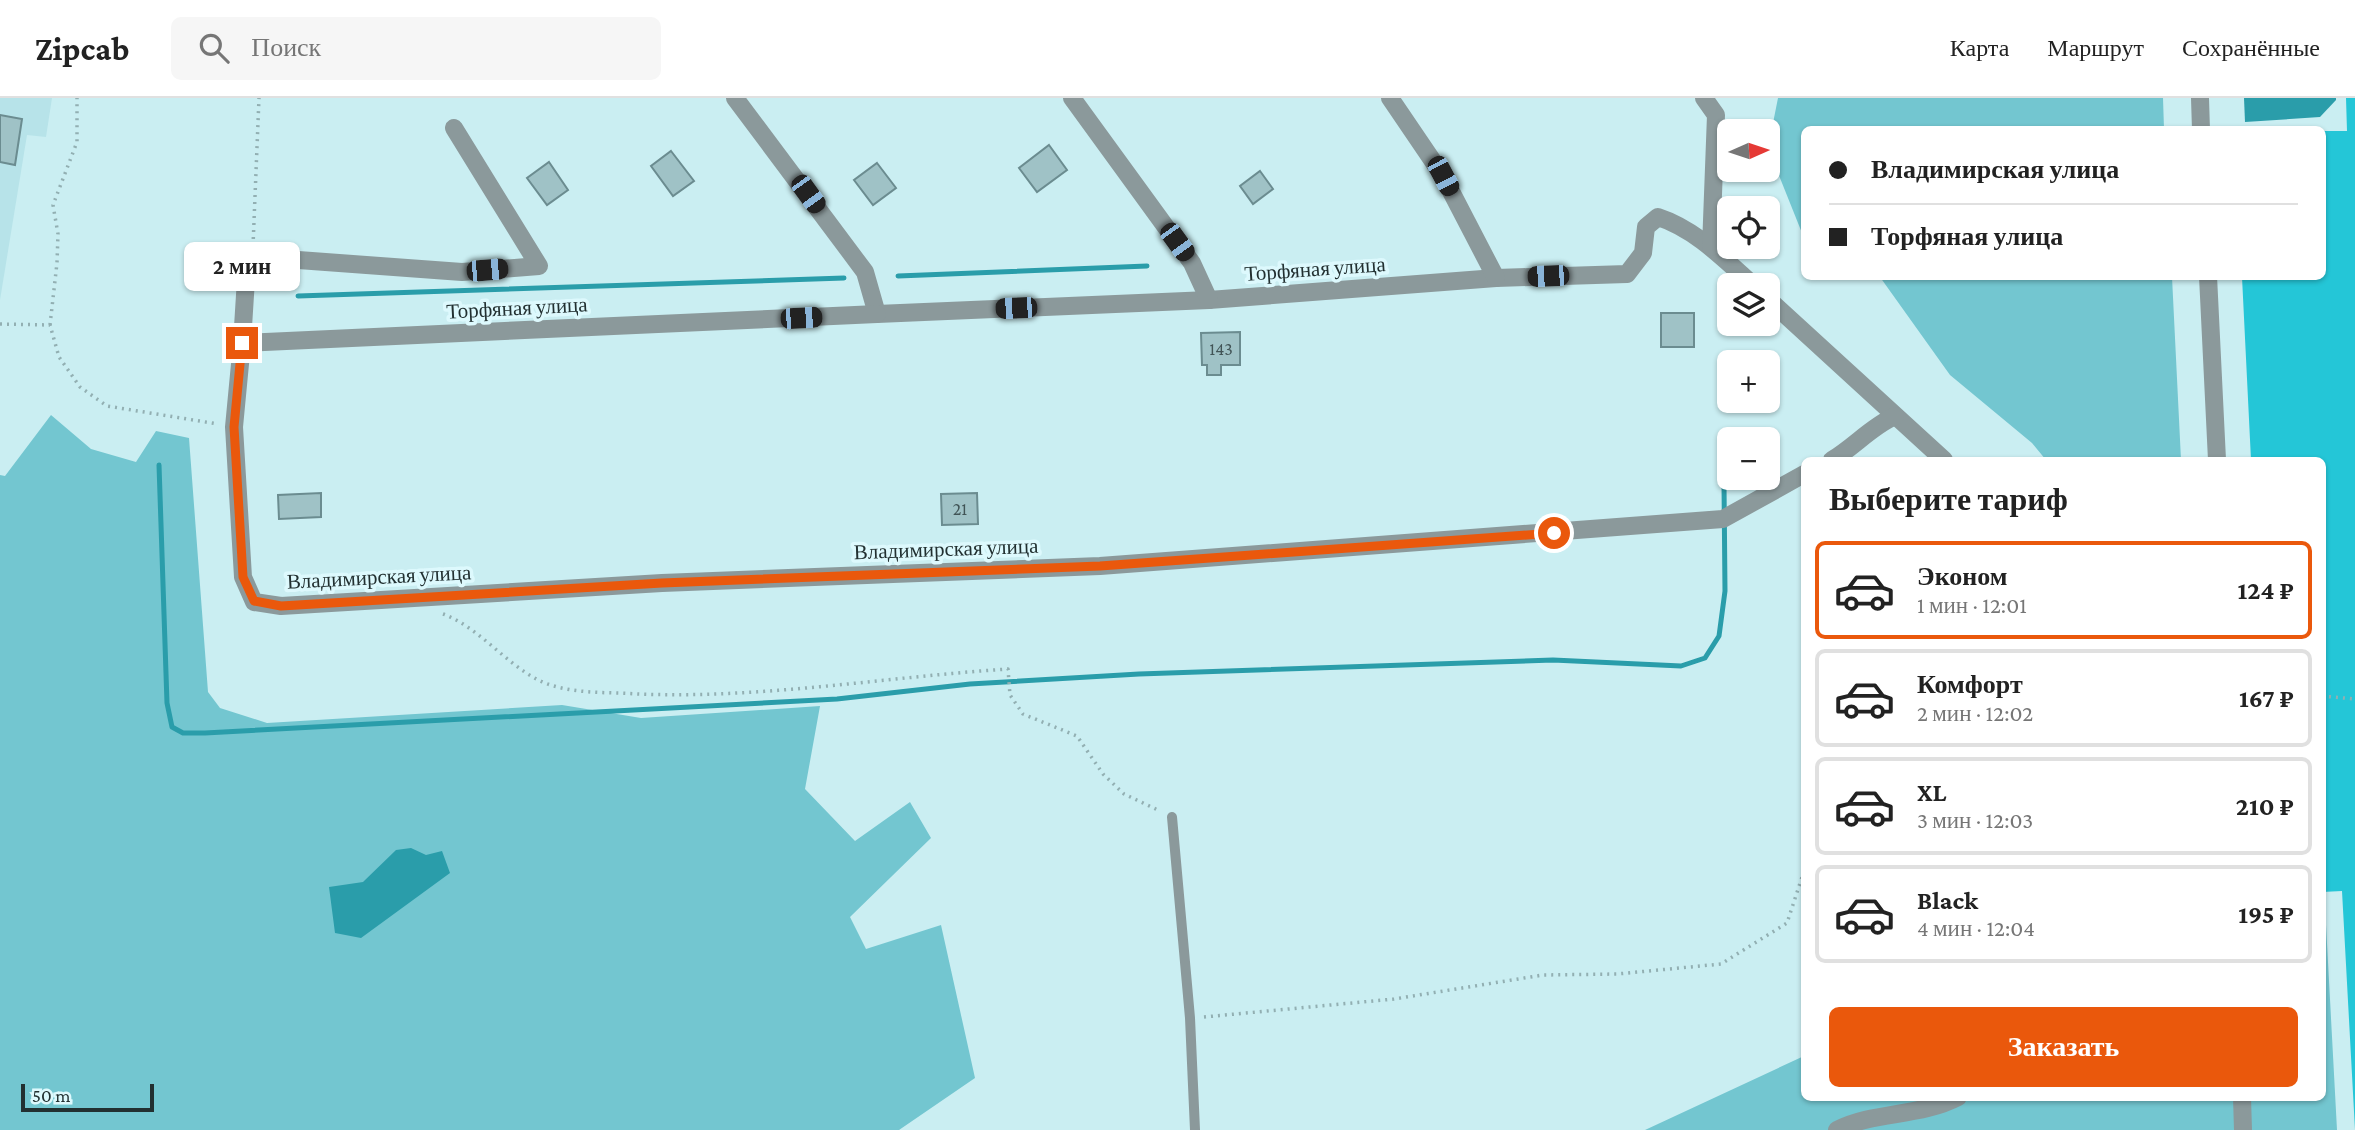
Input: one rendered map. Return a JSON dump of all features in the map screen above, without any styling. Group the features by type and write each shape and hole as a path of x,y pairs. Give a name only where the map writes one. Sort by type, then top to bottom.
{"street":[{"path":"735,98 865,272 877,314"},
{"path":"1072,98 1192,263 1209,300"},
{"path":"1390,98 1443,176 1496,278"},
{"path":"1704,98 1716,115 1711,247 1740,273"},
{"path":"2200,98 2201,126"},
{"path":"234,427 246,279 252,265 271,258 462,272 539,265 454,128"},
{"name":"Торфяная улица","path":"242,343 1209,300 1496,278 1627,274 1643,253 1646,228 1658,217 1670,221 1711,247"},
{"path":"2208,280 2217,457"},
{"path":"1780,310 1941,457"},
{"path":"1836,457 1882,422 1895,416"},
{"name":"Владимирская улица","path":"234,427 243,577 254,601 281,606 662,583 1100,566 1699,522 1723,519 1738,513 1801,476"},
{"path":"1837,1130 1867,1120 1917,1112 1947,1101"},
{"path":"2242,1101 2243,1130"}],"lane":[{"path":"1172,817 1190,1018 1195,1130"}],"path":[{"path":"77,98 77,142 53,205 58,234 50,325 59,357 80,387 107,406 234,427"},
{"path":"252,265 259,98"},
{"path":"0,324 50,325"},
{"path":"431,612 459,620 510,661 550,685 571,690 662,695 794,691 935,674 1009,670 1010,695 1024,714 1077,736 1103,774 1124,793 1172,817"},
{"path":"2326,696 2355,699"},
{"path":"1190,1018 1394,999 1543,975 1617,974 1721,964 1787,923 1801,881"}],"shaded area":[{"path":"0,98 52,98 46,137 27,135 0,300"},
{"path":"1778,98 2163,98 2164,126 1801,126 1801,230 1780,178 1780,119 1774,119"},
{"path":"2244,98 2336,100 2320,117 2245,122"},
{"path":"2346,98 2355,98 2355,1130 2342,891 2326,892 2326,457 2251,457 2242,280 2326,280 2326,131 2347,131"},
{"path":"1882,280 2172,280 2181,457 2044,457 2032,443 1950,375"},
{"path":"51,415 91,449 136,462 156,431 189,438 208,692 220,708 267,723 562,705 641,718 820,706 805,789 855,841 910,802 931,838 850,917 866,949 941,925 975,1078 899,1130 0,1130 0,475 5,476"},
{"path":"411,848 426,855 442,851 450,873 361,938 335,933 329,887 363,882 396,850"},
{"path":"2326,925 2337,1130 1645,1130 1801,1057 1801,1101 2326,1101"}],"building":[{"path":"0,115 22,119 15,165 0,162"},
{"path":"1049,145 1067,170 1037,192 1019,168"},
{"path":"671,151 694,181 673,196 651,166"},
{"path":"549,162 568,190 547,205 527,178"},
{"path":"877,163 896,188 873,205 854,180"},
{"path":"1260,171 1273,189 1253,204 1240,186"},
{"path":"1661,313 1694,313 1694,347 1661,347"},
{"path":"1240,332 1240,365 1221,365 1221,375 1207,375 1207,365 1202,365 1201,333"},
{"path":"321,493 321,517 279,519 278,495"},
{"path":"977,493 978,524 942,525 941,494"}],"waterway":[{"path":"898,276 1147,266"},
{"path":"298,296 844,278"},
{"path":"159,465 167,703 172,727 183,733 837,699 970,684 1139,674 1553,660 1681,666 1705,658 1719,636 1725,591 1724,490"}],"route":[{"path":"242,343 234,427 243,577 254,601 281,606 662,583 1100,566 1554,533"}]}
